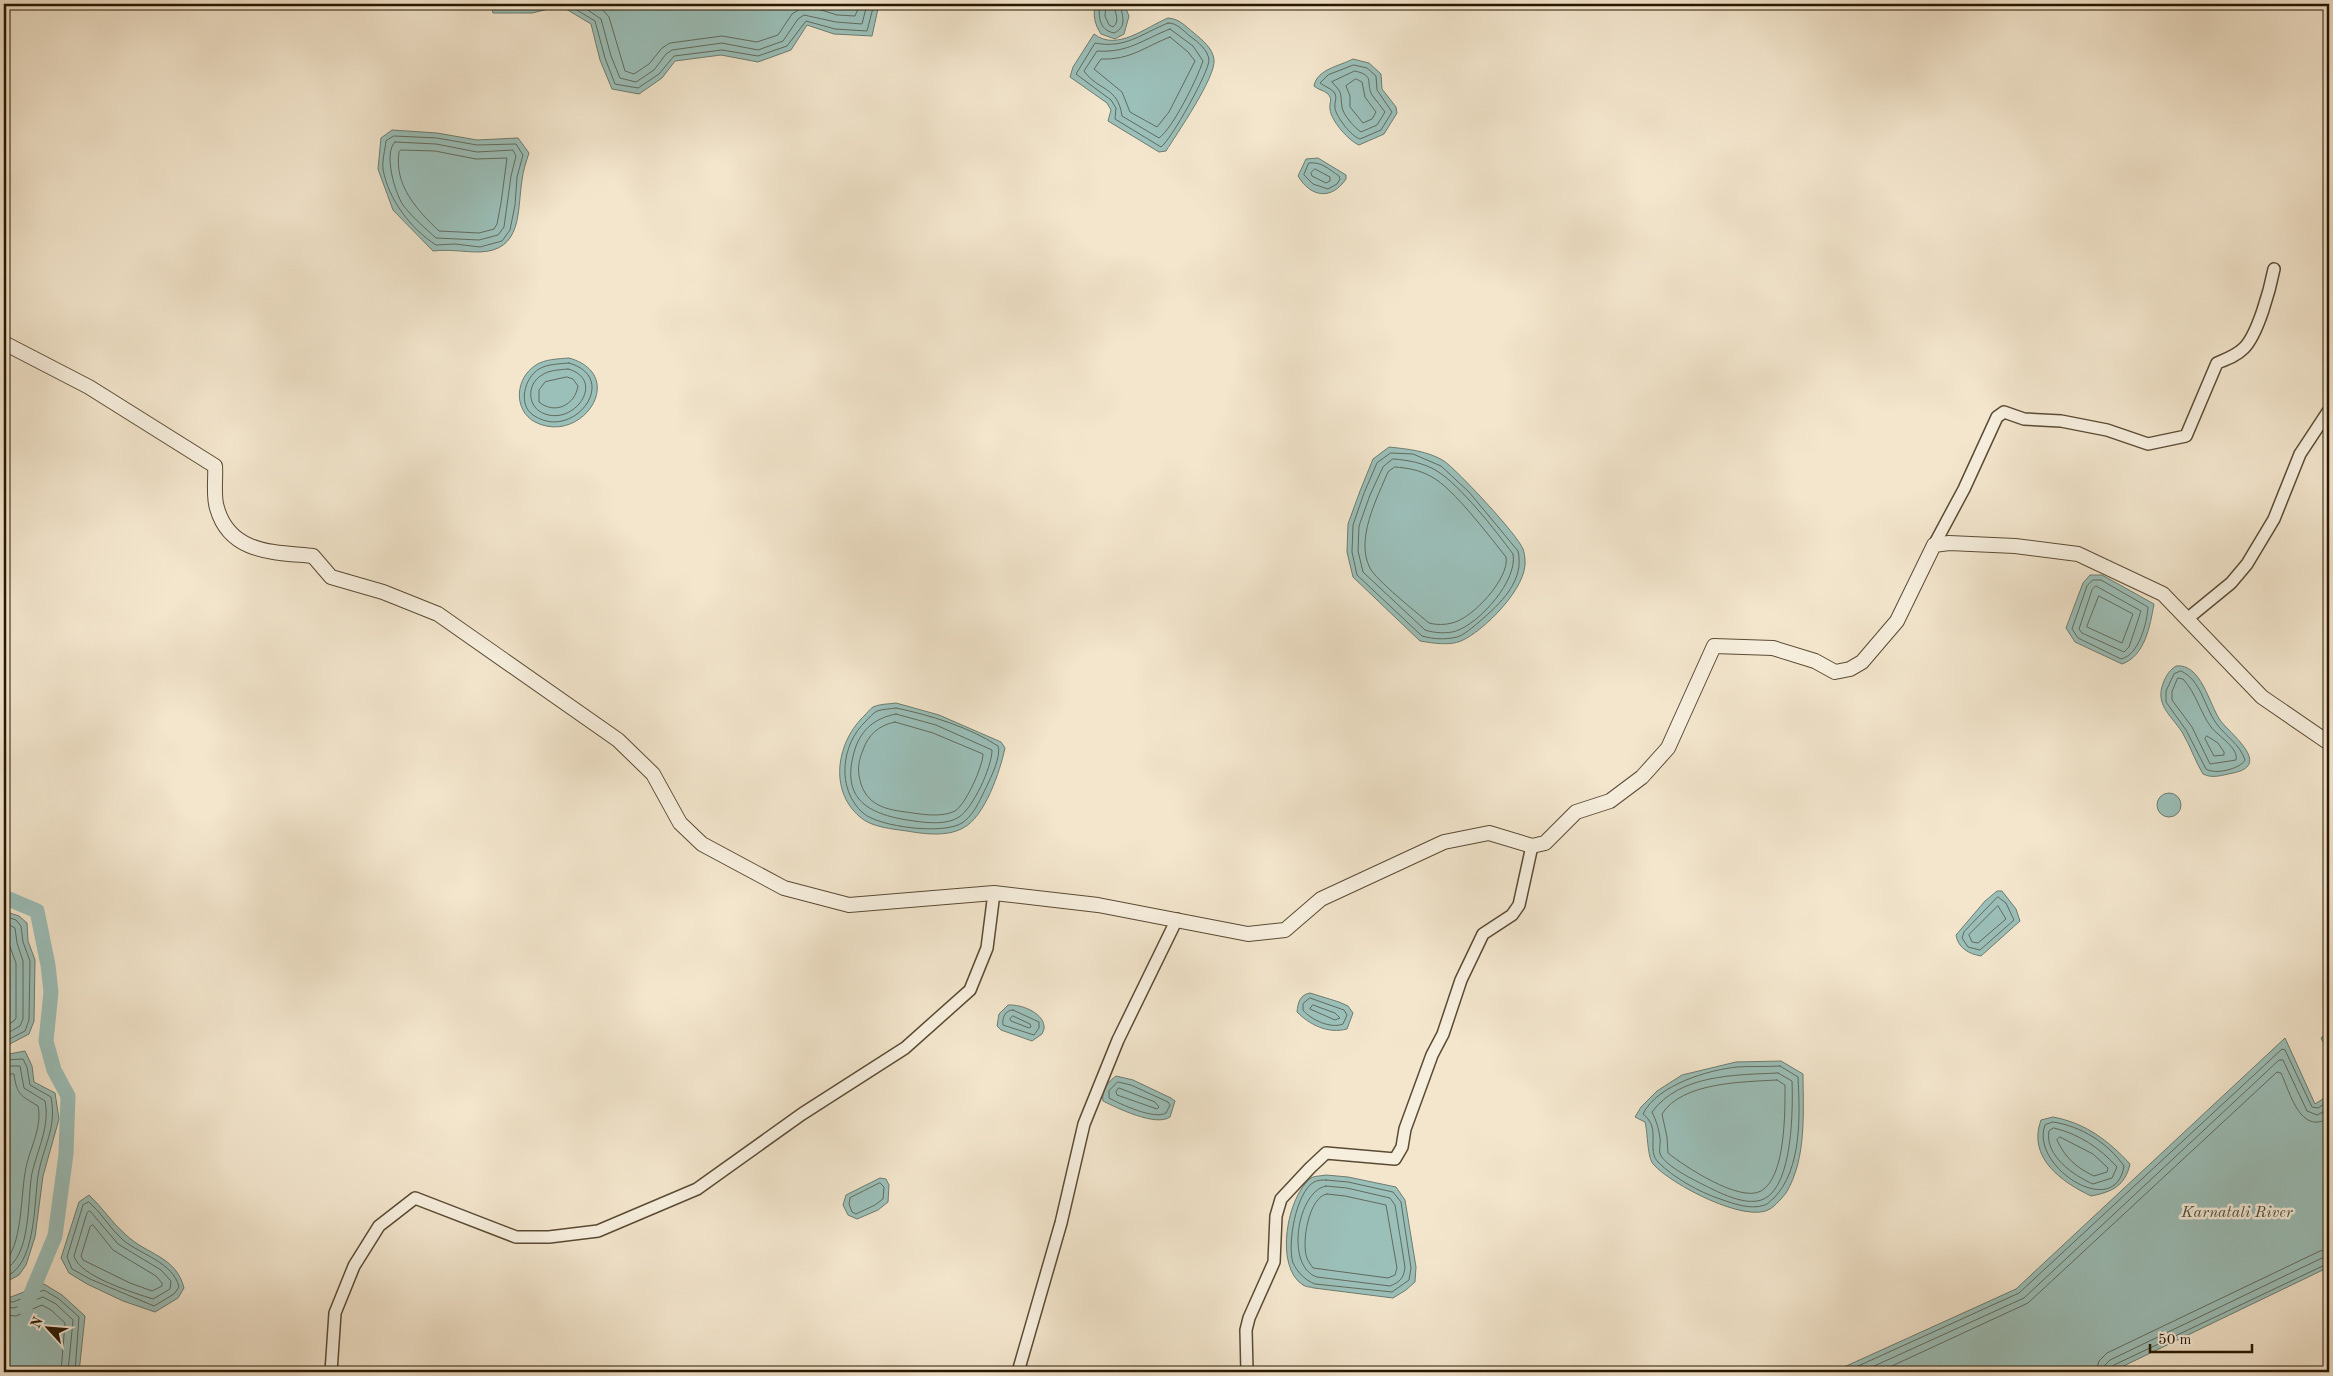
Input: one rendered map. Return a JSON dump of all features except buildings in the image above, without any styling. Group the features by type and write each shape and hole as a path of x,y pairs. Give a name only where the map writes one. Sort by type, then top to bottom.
{"street":[{"path":"4,343 89,387 215,466 217,508 229,533 257,550 313,556 331,577 383,592 438,614 618,740 653,774 680,823 702,844 784,888 849,905 994,893 1098,905 1248,934 1285,930 1321,899 1444,842 1489,833 1532,846 1545,843 1576,812 1610,801 1642,777 1668,748 1714,646 1773,648 1815,661 1835,672 1850,669 1862,662 1897,621 1964,489 1996,417 2004,412 2024,419 2060,421 2107,430 2148,444 2186,436 2217,363 2232,358 2245,347 2268,297 2274,269"},
{"path":"2187,619 2231,583 2247,564 2274,519 2300,454 2329,410"},
{"path":"1934,545 1949,543 2015,546 2078,554 2163,594 2262,697 2329,743"},
{"path":"1247,1372 1246,1330 1249,1318 1274,1262 1276,1216 1281,1199 1326,1153 1395,1159 1402,1146 1405,1129 1428,1063 1443,1034 1468,964 1483,934 1512,915 1519,905 1532,846"},
{"path":"331,1372 335,1313 354,1266 379,1226 415,1198 516,1237 549,1237 598,1231 697,1189 802,1114 905,1048 970,990 987,948 994,893"},
{"path":"1018,1372 1061,1223 1084,1124 1118,1040 1176,919"}],"water":[{"path":"491,4 879,4 872,36 834,34 807,25 791,50 758,62 721,55 675,61 662,78 639,94 612,89 600,60 591,24 561,6 532,13 493,13"},
{"path":"1096,4 1124,4 1129,16 1124,34 1115,39 1101,34 1095,19"},
{"path":"1168,18 1179,21 1200,38 1209,48 1214,60 1209,79 1194,106 1166,151 1159,152 1108,121 1111,110 1107,103 1070,77 1073,67 1094,34 1103,39 1122,39 1141,32"},
{"path":"1353,59 1369,63 1381,74 1382,89 1396,107 1397,113 1384,134 1359,145 1337,125 1331,114 1331,99 1329,96 1314,86 1316,80 1324,72"},
{"path":"392,130 437,133 477,140 518,138 529,153 523,173 518,216 511,237 504,245 493,250 479,252 433,251 393,210 378,169 381,138"},
{"path":"1318,158 1346,175 1346,179 1340,186 1328,193 1322,194 1309,189 1298,176 1306,159"},
{"path":"569,358 587,367 596,379 597,392 592,405 582,417 569,425 552,427 535,422 528,417 520,402 519,394 524,378 529,371 540,363"},
{"path":"1389,447 1425,453 1444,461 1486,503 1510,530 1523,549 1525,559 1524,571 1520,583 1512,595 1503,607 1481,628 1456,643 1446,644 1420,641 1353,577 1347,552 1348,524 1373,459"},
{"path":"2090,575 2102,575 2154,604 2151,622 2141,647 2130,660 2122,664 2075,642 2066,628 2083,583"},
{"path":"2176,666 2185,667 2198,678 2220,720 2245,749 2249,756 2249,763 2244,769 2218,776 2203,774 2185,737 2168,714 2162,702 2161,689 2164,681 2169,672"},
{"path":"896,703 939,715 1001,742 1005,748 995,781 985,804 971,822 963,828 950,833 935,834 876,825 860,817 850,806 843,793 840,780 840,766 848,738 855,726 873,707"},
{"path":"2169,793 2177,797 2181,805 2177,813 2169,817 2161,813 2157,805 2161,797"},
{"path":"1997,891 2002,891 2016,909 2020,921 1981,956 1972,954 1962,947 1956,935 1985,901"},
{"path":"4,911 19,916 27,923 28,941 35,960 34,1021 29,1034 4,1047"},
{"path":"1310,993 1348,1006 1353,1013 1347,1029 1333,1030 1320,1027 1308,1021 1297,1012 1300,999"},
{"path":"1008,1005 1026,1008 1037,1015 1044,1024 1042,1034 1032,1041 1001,1030 997,1026 999,1014"},
{"path":"2329,1031 2329,1053 2321,1038"},
{"name":"Karnatali River","path":"2285,1038 2315,1104 2329,1095 2329,1267 2111,1372 1833,1372 2016,1289"},
{"path":"25,1051 32,1066 34,1082 55,1093 59,1119 43,1176 35,1237 26,1265 19,1275 6,1282 4,1281 4,1055"},
{"path":"1781,1061 1803,1074 1803,1119 1798,1165 1786,1193 1772,1208 1759,1212 1727,1207 1709,1200 1676,1182 1654,1165 1649,1152 1645,1122 1635,1117 1641,1107 1657,1091 1682,1075 1736,1062"},
{"path":"1116,1076 1133,1080 1175,1101 1170,1117 1156,1120 1146,1118 1103,1101 1103,1093 1106,1087"},
{"path":"2053,1117 2086,1128 2122,1155 2130,1164 2128,1172 2121,1183 2111,1190 2091,1196 2059,1176 2043,1157 2039,1146 2038,1134 2041,1120"},
{"path":"1326,1175 1348,1177 1396,1187 1405,1200 1416,1267 1415,1282 1406,1290 1393,1298 1307,1287 1294,1276 1286,1248 1290,1215 1303,1187 1311,1178"},
{"path":"880,1178 886,1179 889,1185 888,1202 878,1210 857,1219 848,1215 843,1205 846,1195"},
{"path":"89,1195 134,1242 168,1262 175,1269 184,1288 178,1298 155,1312 123,1301 69,1273 61,1258 79,1202"},
{"path":"44,1284 62,1295 85,1316 79,1372 4,1372 4,1296 11,1297"}],"waterway":[{"path":"4,897 37,911 48,965 51,992 46,1041 54,1070 68,1096 66,1154 55,1236 25,1308"}]}
